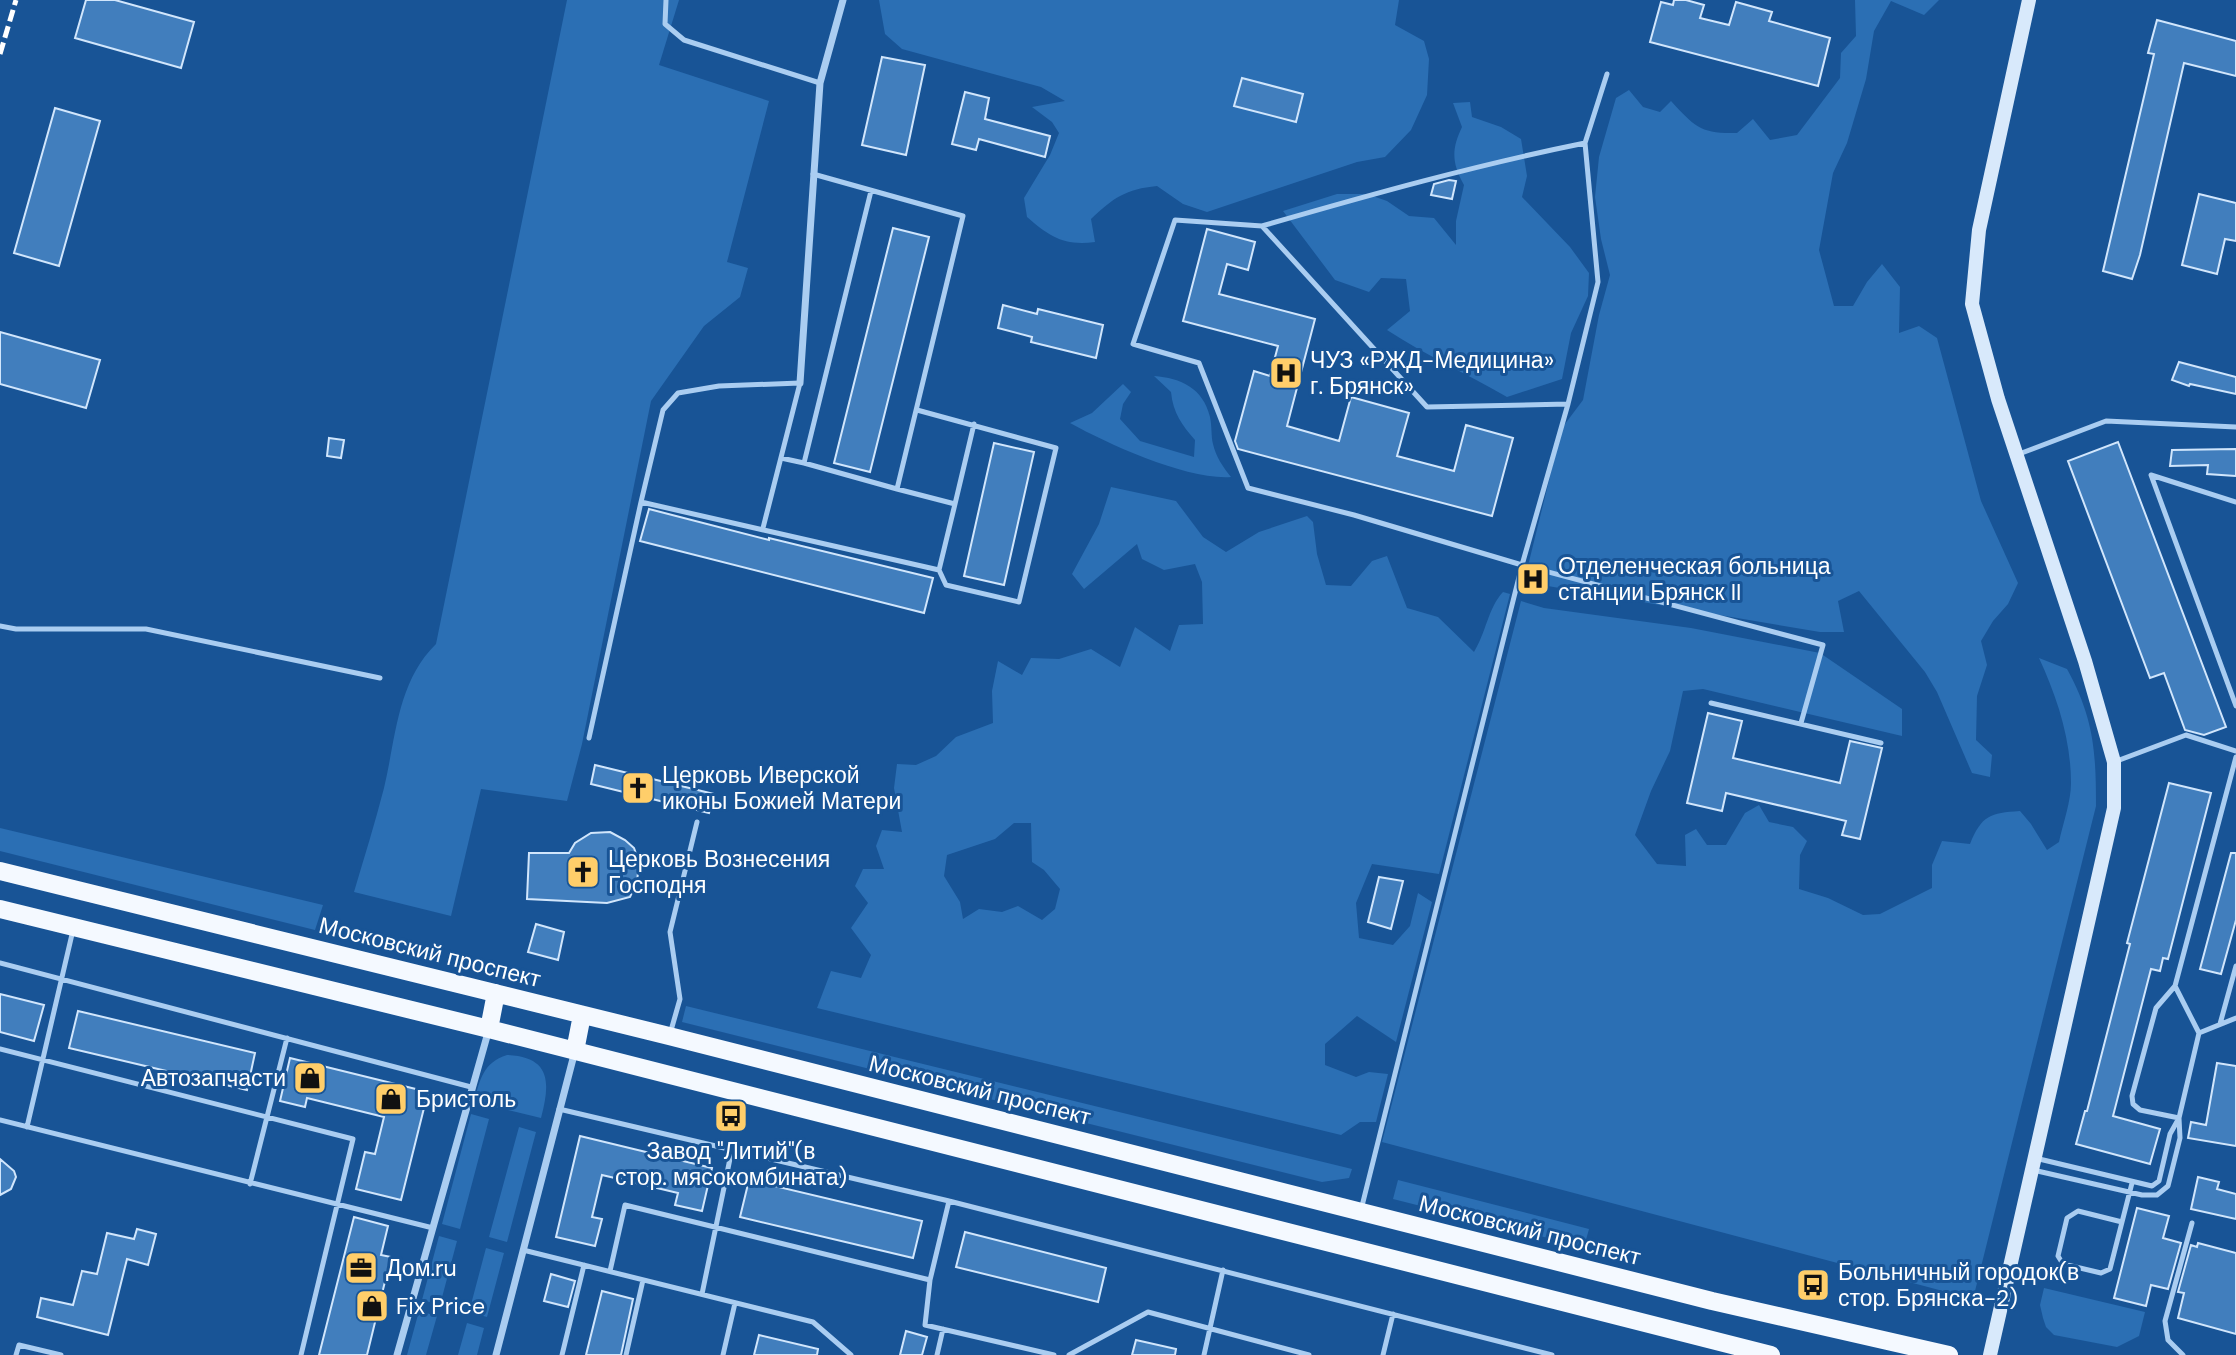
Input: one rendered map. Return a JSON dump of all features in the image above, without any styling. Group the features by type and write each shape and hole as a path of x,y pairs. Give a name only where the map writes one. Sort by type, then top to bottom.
{"main road":[{"name":"Московский проспект","path":"0,871 669,1036 1712,1301 1949,1355"},
{"path":"0,909 489,1029 1771,1355"},
{"path":"489,1029 496,993"},
{"path":"575,1051 582,1015"}],"street":[{"path":"800,383 820,83 844,0"},
{"path":"1990,1355 2114,808 2114,762 2085,661 1998,399 1972,304 1979,230 2029,0"},
{"path":"397,1355 489,1029"},
{"path":"496,1355 575,1051"}],"lane":[{"path":"666,0 666,24 684,40 820,83"},
{"path":"1361,1213 1522,565 1568,404 1598,282 1585,143 1606,74"},
{"path":"1585,143 1496,161 1262,226 1175,220 1133,344 1199,363 1248,488 1354,515 1522,565 1823,645 1801,723"},
{"path":"813,174 963,216 897,489"},
{"path":"804,463 871,191"},
{"path":"1262,226 1427,407 1568,404"},
{"path":"589,738 663,410 678,393 719,386 800,383 763,528"},
{"path":"917,410 974,424 1056,448 1019,602 946,585 939,570 974,424"},
{"path":"2016,455 2106,421 2236,427"},
{"path":"781,458 955,505"},
{"path":"2236,502 2151,475 2236,706"},
{"path":"642,502 939,570"},
{"path":"0,626 146,628 380,678"},
{"path":"1711,703 1881,743"},
{"path":"2114,762 2186,734 2236,751"},
{"path":"2179,1118 2140,1110 2133,1104 2132,1096 2156,1008 2175,986 2236,757"},
{"path":"669,1036 680,999 670,932 697,822"},
{"path":"27,1127 74,927"},
{"path":"0,964 471,1087"},
{"path":"2220,1024 2236,966"},
{"path":"2034,1164 2129,1194 2157,1195 2168,1186 2180,1138 2179,1118 2199,1033 2175,986"},
{"path":"2199,1033 2236,1018"},
{"path":"250,1184 287,1038"},
{"path":"0,1049 353,1139 301,1355"},
{"path":"558,1109 949,1201 1552,1355"},
{"path":"2034,1164 2152,1186 2159,1181 2169,1134 2179,1118"},
{"path":"0,1120 433,1228"},
{"path":"702,1294 732,1149"},
{"path":"2122,1222 2078,1211 2067,1218 2058,1256 2063,1264 2101,1273 2110,1269 2132,1183"},
{"path":"949,1201 930,1280 925,1325 1054,1355"},
{"path":"610,1271 625,1205 930,1280"},
{"path":"2183,1355 2168,1340 2165,1321 2192,1223"},
{"path":"523,1250 813,1322 851,1355"},
{"path":"562,1355 584,1265"},
{"path":"1205,1355 1223,1270"},
{"path":"626,1355 643,1280"},
{"path":"723,1355 735,1303"},
{"path":"1069,1355 1148,1312 1309,1355"},
{"path":"1383,1355 1393,1314"},
{"path":"937,1355 943,1329"},
{"path":"16,1355 19,1345 61,1355"}],"shaded area":[{"path":"567,0 679,0 659,65 769,101 727,262 748,268 740,297 704,326 651,401 582,744 567,801 481,789 451,916 354,892 384,788 395,730 406,693 423,659 436,644"},
{"path":"879,0 1399,0 1395,25 1424,41 1429,59 1427,95 1411,130 1385,157 1357,162 1207,212 1183,204 1157,186 1137,189 1113,200 1091,219 1095,242 1075,243 1050,235 1027,217 1024,198 1050,155 1059,133 1052,122 1032,107 1065,101 1041,87 902,49 885,34"},
{"path":"1855,0 1939,0 1924,15 1891,1 1874,31 1866,79 1847,143 1833,173 1819,250 1834,306 1853,306 1867,282 1882,264 1900,287 1899,333 1919,326 1937,338 1981,501 2018,583 2008,604 1981,641 1987,665 1977,696 1976,740 1992,755 1990,777 1972,773 1937,692 1925,672 1859,591 1838,601 1844,632 1820,632 1524,582 1562,428 1583,400 1599,315 1610,275 1595,197 1599,157 1616,98 1629,90 1643,107 1660,112 1671,101 1693,123 1715,132 1737,133 1753,119 1770,140 1797,135 1840,78 1841,53 1856,36"},
{"path":"1470,102 1472,117 1501,127 1521,139 1527,176 1522,197 1570,247 1589,273 1588,296 1571,333 1562,379 1507,397 1387,330 1410,311 1406,279 1381,278 1369,292 1335,280 1283,211 1337,194 1367,194 1387,201 1409,216 1434,218 1456,245 1456,221 1464,185 1454,156 1462,127 1453,103"},
{"path":"1154,376 1182,382 1190,386 1202,399 1210,417 1216,453 1231,477 1193,473 1171,467 1127,451 1070,423 1092,413 1123,384 1131,392 1123,404 1120,419 1140,441 1194,457 1195,440 1179,418 1171,392"},
{"path":"1111,487 1176,501 1203,537 1226,552 1259,532 1307,516 1313,522 1317,554 1326,585 1351,586 1372,561 1387,556 1407,608 1438,617 1474,652 1498,598 1503,592 1510,594 1439,874 1372,864 1356,903 1359,938 1393,945 1410,926 1418,893 1432,902 1396,1042 1357,1016 1325,1044 1325,1065 1356,1077 1369,1072 1388,1074 1376,1122 1360,1122 1341,1135 817,1008 831,971 861,978 871,955 851,928 868,903 855,886 863,869 884,869 876,846 882,830 902,832 894,788 897,764 916,765 936,756 956,737 993,723 992,691 998,661 1022,675 1031,658 1059,659 1091,649 1120,667 1135,627 1170,651 1179,625 1203,624 1202,582 1195,564 1164,570 1142,559 1137,544 1084,589 1072,574 1099,524","holes":["1014,823 1031,823 1032,862 1044,870 1060,889 1055,909 1042,920 1018,906 1002,912 979,909 963,919 960,902 944,876 947,855 995,839"]},
{"path":"1521,601 1544,608 1691,628 1820,653 1902,709 1902,736 1703,689 1683,691 1670,751 1651,791 1635,835 1657,864 1686,866 1685,835 1696,829 1707,845 1726,845 1745,813 1759,805 1769,822 1793,827 1807,841 1800,855 1799,889 1828,898 1863,915 1880,914 1932,888 1932,865 1942,841 1970,844 1988,817 2020,811 2047,850 2059,842 2070,798 2069,750 2052,688 2039,658 2067,669 2083,703 2092,736 2096,806 1973,1299 1382,1142"},
{"path":"0,828 323,905 315,930 0,851"},
{"path":"686,1006 1352,1169 1349,1178 1322,1182 682,1022"},
{"path":"507,1055 533,1061 544,1074 546,1094 541,1118 474,1102 488,1067"},
{"path":"471,1114 489,1119 460,1229 442,1224"},
{"path":"519,1127 536,1132 507,1242 489,1237"},
{"path":"1398,1180 1589,1229 1584,1247 1393,1199"},
{"path":"439,1236 457,1241 440,1305 422,1300"},
{"path":"486,1248 504,1253 487,1317 469,1312"},
{"path":"2044,1288 2145,1312 2139,1336 2117,1347 2054,1335 2046,1327 2040,1305"},
{"path":"419,1311 437,1316 426,1355 407,1355"},
{"path":"467,1323 484,1328 477,1355 458,1355"}],"building":[{"path":"86,0 115,0 194,22 181,68 75,38"},
{"path":"1674,0 1704,5 1700,18 1729,25 1736,2 1772,12 1769,21 1830,38 1818,86 1650,42 1661,2 1673,5"},
{"path":"2157,20 2236,41 2236,76 2184,63 2140,255 2132,279 2103,271 2154,54 2148,53"},
{"path":"882,57 925,65 906,155 862,145"},
{"path":"1242,78 1303,94 1296,122 1234,106"},
{"path":"965,92 989,98 985,119 1050,136 1045,157 979,139 976,150 952,144"},
{"path":"55,108 100,121 59,266 14,253"},
{"path":"1456,181 1452,199 1431,195 1434,184"},
{"path":"2199,194 2236,203 2236,241 2225,239 2217,274 2182,265"},
{"path":"893,228 929,237 870,472 834,463"},
{"name":"ЧУЗ «РЖД-Медицина» г. Брянск»","path":"1207,229 1255,242 1248,270 1227,264 1219,294 1315,319 1287,426 1339,441 1351,397 1409,413 1397,456 1454,471 1466,425 1513,438 1492,516 1238,449 1235,441 1254,371 1270,376 1278,346 1183,321"},
{"path":"1003,305 1037,314 1038,309 1103,325 1096,358 1031,342 1032,337 998,328"},
{"path":"0,332 100,360 86,408 0,384"},
{"path":"2179,362 2236,377 2236,394 2190,384 2189,386 2172,380"},
{"path":"329,438 344,440 341,458 327,456"},
{"path":"2118,442 2226,727 2204,735 2185,730 2164,673 2150,678 2068,461"},
{"path":"994,443 1034,452 1004,585 964,576"},
{"path":"2236,449 2236,476 2207,474 2208,465 2170,466 2172,450"},
{"path":"649,509 933,578 924,613 640,541"},
{"path":"1708,713 1742,721 1733,758 1840,783 1850,741 1882,748 1860,839 1842,835 1846,821 1726,793 1722,811 1687,803"},
{"path":"595,765 714,794 709,813 591,784"},
{"path":"2169,783 2211,793 2168,959 2163,958 2160,971 2151,969 2113,1116 2160,1129 2150,1164 2076,1144 2087,1111"},
{"name":"Церковь Вознесения Господня","path":"610,832 634,848 639,862 637,882 630,897 607,903 527,899 529,853 569,853 575,843 591,833"},
{"path":"2231,853 2236,853 2236,920 2221,974 2200,969"},
{"path":"1379,877 1403,881 1391,929 1368,922"},
{"path":"536,924 564,932 558,960 528,952"},
{"path":"0,994 44,1005 34,1041 0,1032"},
{"path":"78,1011 255,1053 247,1090 69,1048"},
{"path":"290,1058 428,1092 401,1200 356,1189 365,1152 375,1154 384,1117 307,1098 305,1107 280,1101"},
{"path":"2217,1063 2236,1066 2236,1146 2188,1138 2191,1122 2206,1125"},
{"path":"580,1136 712,1168 702,1211 675,1205 678,1193 602,1175 592,1217 602,1219 595,1246 556,1237"},
{"path":"0,1159 14,1171 16,1177 11,1189 0,1195"},
{"path":"2198,1177 2219,1182 2217,1189 2236,1194 2236,1219 2191,1209"},
{"path":"749,1180 922,1221 913,1258 740,1217"},
{"path":"2137,1208 2169,1216 2163,1238 2181,1243 2168,1289 2151,1285 2146,1306 2114,1298"},
{"path":"354,1217 388,1226 381,1255 391,1257 367,1355 319,1355"},
{"path":"137,1229 156,1234 148,1265 127,1259 108,1335 37,1317 41,1298 73,1305 82,1271 97,1274 107,1233 134,1239"},
{"path":"965,1232 1106,1268 1098,1302 956,1267"},
{"path":"2198,1243 2236,1253 2236,1334 2178,1318 2184,1293 2178,1292 2191,1245 2197,1247"},
{"path":"551,1274 575,1281 568,1307 544,1301"},
{"path":"602,1291 633,1299 621,1355 586,1355"},
{"path":"906,1331 927,1337 922,1355 900,1355"},
{"path":"759,1335 818,1349 817,1355 754,1355"},
{"path":"1136,1340 1176,1349 1175,1355 1132,1355"}],"railway":[{"path":"0,54 16,0"}],"place":[{"name":"ЧУЗ «РЖД-Медицина» г. Брянск»","path":"1286,373"},
{"name":"Отделенческая больница станции Брянск II","path":"1533,579"},
{"name":"Церковь Иверской иконы Божией Матери","path":"638,788"},
{"name":"Церковь Вознесения Господня","path":"583,872"},
{"name":"Автозапчасти","path":"310,1078"},
{"name":"Бристоль","path":"391,1099"},
{"name":"Завод \"Литий\"(в стор. мясокомбината)","path":"731,1116"},
{"name":"Дом.ru","path":"361,1268"},
{"name":"Больничный городок(в стор. Брянска-2)","path":"1813,1285"},
{"name":"Fix Price","path":"372,1306"}]}
